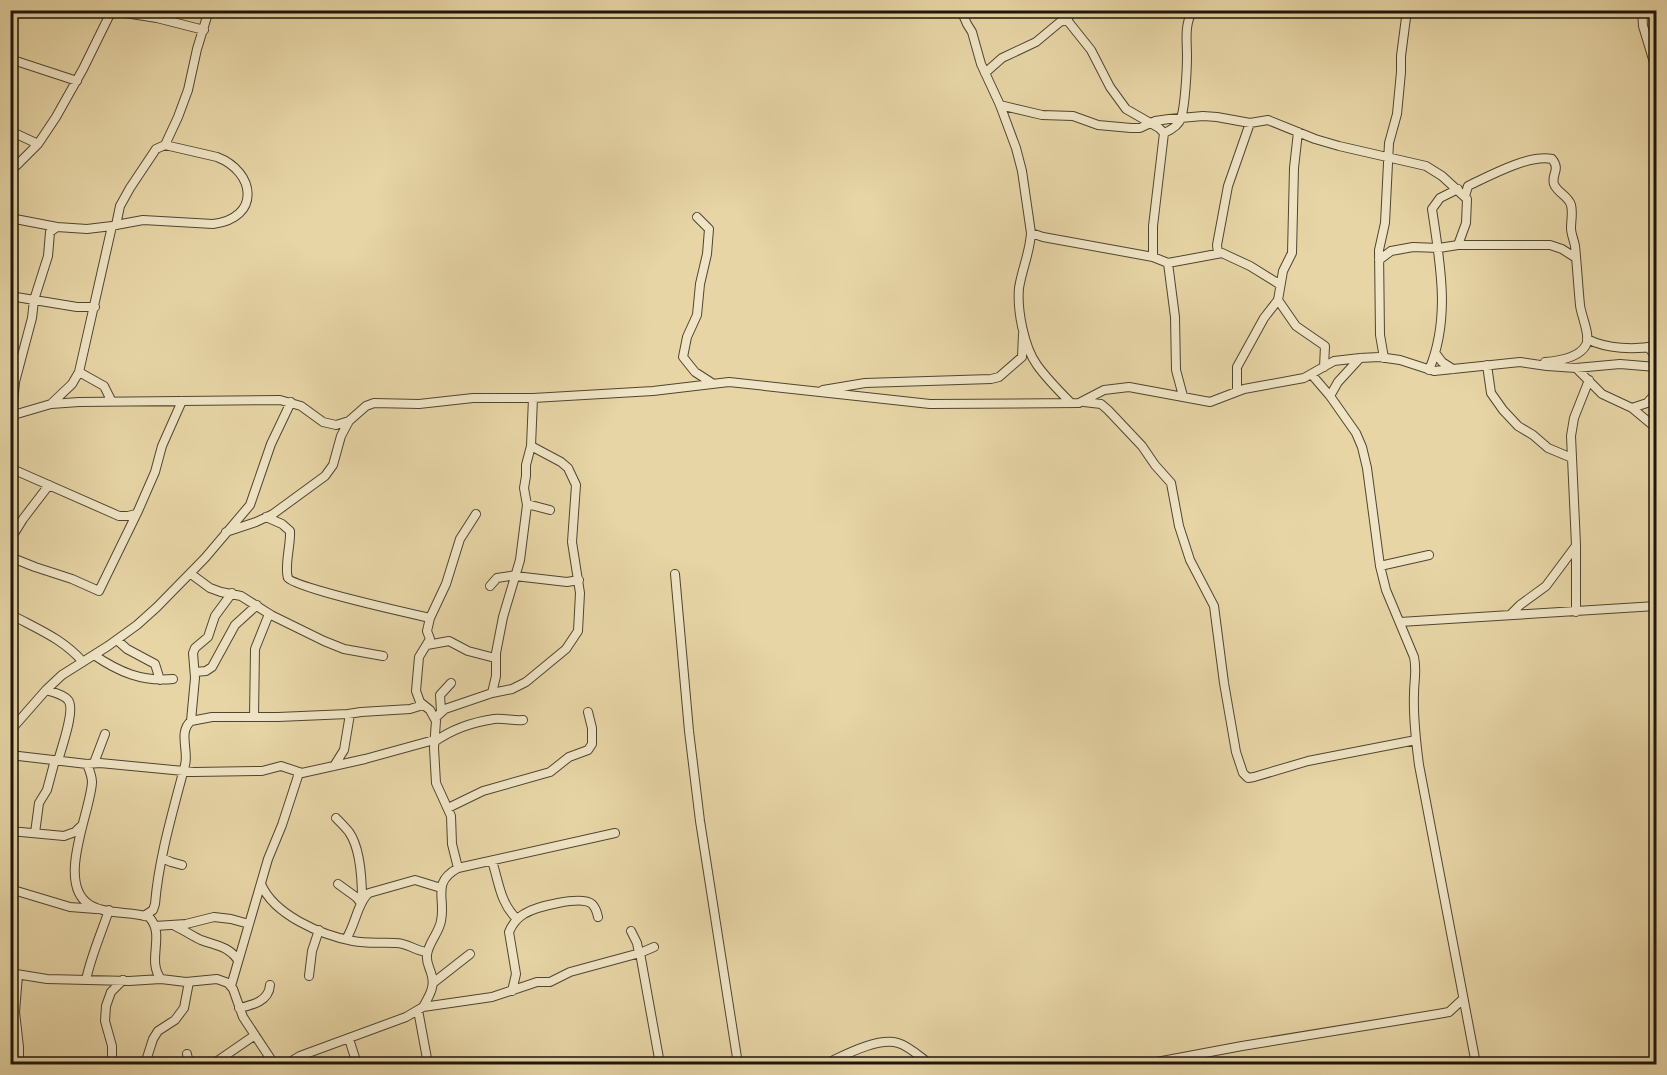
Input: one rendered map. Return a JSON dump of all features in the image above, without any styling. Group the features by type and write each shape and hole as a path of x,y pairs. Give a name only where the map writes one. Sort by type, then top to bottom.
{"street":[{"path":"51,404 72,384 79,372 120,206 156,149 165,144 188,90 193,63 209,10"},
{"path":"962,10 972,32 985,73 1000,105 1022,171 1031,233 1019,291 1019,316 1037,365 1071,403"},
{"path":"985,73 1002,58 1029,46 1060,22 1067,20 1073,10"},
{"path":"1164,133 1171,130 1181,119 1187,62 1186,28 1193,10"},
{"path":"1384,358 1381,343 1379,250 1385,223 1387,156 1397,114 1407,10"},
{"path":"1642,10 1643,26 1656,69"},
{"path":"10,172 38,144 77,81 112,11 157,18 204,30"},
{"path":"1067,20 1091,50 1110,87 1126,110 1164,133"},
{"path":"10,60 77,81"},
{"path":"1000,105 1042,115 1073,116 1098,125 1131,128 1140,128 1169,119 1211,116 1250,123 1269,120 1315,139 1359,149 1368,154 1387,156 1426,166 1442,176 1467,199 1466,223 1458,245"},
{"path":"1218,252 1217,245 1228,186 1250,123"},
{"path":"10,131 38,144"},
{"path":"1298,132 1292,219 1294,245 1280,284 1278,300 1296,326 1325,346 1324,367"},
{"path":"1153,257 1153,226 1164,133"},
{"path":"1297,144 1315,139"},
{"path":"10,218 57,227 87,229 143,220 224,223 234,219 245,209 247,185 235,168 217,157 165,144"},
{"path":"1429,370 1436,354 1443,298 1439,248 1432,209 1440,198 1456,189 1468,186 1498,170 1543,158 1552,159 1556,167 1553,181 1555,186 1570,202 1580,309 1587,341 1585,366"},
{"path":"1465,196 1468,186"},
{"path":"697,217 710,228 709,239 700,284 697,315 687,338 683,357 695,372 712,383"},
{"path":"57,227 50,232 48,256 34,300 32,318 15,382 11,416 51,404 111,400 251,399 291,402 301,406 323,422 336,425 349,422"},
{"path":"1031,233 1153,257 1168,263 1207,257 1218,252 1241,261 1280,284"},
{"path":"1379,260 1391,252 1413,247 1439,248 1458,245 1550,245 1576,258"},
{"path":"1168,263 1175,317 1176,370 1183,396"},
{"path":"10,296 77,307 94,307"},
{"path":"1237,391 1237,371 1241,359 1271,306 1278,300"},
{"path":"812,392 865,383 980,380 999,377 1022,357 1023,330"},
{"path":"1587,341 1610,346 1653,347 1656,357"},
{"path":"1530,363 1555,361 1574,356 1587,341"},
{"path":"1373,357 1381,343"},
{"path":"1436,354 1442,362 1453,369"},
{"path":"1084,402 1100,391 1122,387 1213,402 1237,391 1293,381 1312,375 1337,360 1373,357 1407,362 1429,370 1520,362 1576,368 1636,364 1656,367"},
{"path":"1330,396 1338,382 1360,358"},
{"path":"1487,365 1491,393 1503,410 1518,426 1548,448 1572,458"},
{"path":"1576,612 1572,426 1601,365"},
{"path":"1576,368 1602,394 1632,408 1656,428"},
{"path":"79,372 104,387 111,400"},
{"path":"1312,375 1356,433 1365,458 1380,566 1389,602 1409,642 1416,666 1414,695 1416,740 1476,1065"},
{"path":"225,532 267,517 325,476 333,465 341,436 349,422 366,406 374,403 419,404 473,398 533,398 653,391 712,383 742,382 930,404 1084,402 1101,404 1143,446 1155,465 1172,483 1179,526 1190,560 1214,606 1224,683 1236,752 1243,773 1248,778 1254,777 1308,761 1416,740"},
{"path":"1632,408 1647,403 1656,393"},
{"path":"492,693 496,673 495,658 503,617 520,560 527,504 524,488 525,465 531,446 533,398"},
{"path":"10,557 99,591 155,472 162,446 182,401"},
{"path":"10,731 62,675 137,625 190,574 250,505 271,444 291,402"},
{"path":"438,715 492,693 523,684 570,645 576,636 580,624 581,603 572,542 576,485 568,468 531,446"},
{"path":"10,468 120,516 136,514"},
{"path":"10,540 49,485"},
{"path":"527,504 550,510"},
{"path":"438,715 423,705 417,694 418,657 430,639 428,631 430,618 446,584 460,539 476,514"},
{"path":"267,517 282,524 290,531 287,569 288,578 291,581 313,590 430,618"},
{"path":"10,520 19,525"},
{"path":"1511,615 1520,605 1546,586 1576,545"},
{"path":"1380,566 1429,555"},
{"path":"190,574 215,590 241,596 269,614 324,641 345,649 383,656"},
{"path":"675,574 688,731 738,1065"},
{"path":"490,586 497,578 515,576 567,582 579,580"},
{"path":"144,916 153,910 156,904 162,858 183,772 186,756 184,729 190,721 195,672 192,658 194,650 208,637 215,616 232,593"},
{"path":"195,672 206,671 212,667 235,625 257,605"},
{"path":"1400,622 1656,606"},
{"path":"254,717 255,649 269,614"},
{"path":"11,615 56,638 82,662"},
{"path":"117,640 132,653 155,664 160,680"},
{"path":"427,645 450,641 468,651 495,658"},
{"path":"94,655 132,676 160,680 173,679"},
{"path":"451,683 440,695 434,741 436,783 452,821 452,843 458,868"},
{"path":"35,833 39,803 51,779 71,706 66,698 46,690"},
{"path":"190,721 202,718 350,714 410,709 423,705"},
{"path":"448,808 483,791 550,772 569,756 588,750 592,744 592,728 588,712"},
{"path":"334,766 344,750 350,714"},
{"path":"10,755 183,772 262,771 281,766 299,773 434,741 477,723 493,719 524,720"},
{"path":"105,734 90,763 92,783 81,826 75,873 84,900 91,906 105,910"},
{"path":"274,1065 239,1008 231,986 261,884 299,773"},
{"path":"336,818 354,843 361,870 362,902 354,927 346,939"},
{"path":"10,831 67,836 81,826"},
{"path":"428,1065 421,1009 432,992 434,983 427,961 427,952 441,921 441,888 445,879 458,868 615,832"},
{"path":"162,858 182,865"},
{"path":"492,861 500,894 511,914 517,919"},
{"path":"362,902 369,893 415,880 441,888"},
{"path":"261,884 264,893 278,908 300,922 319,930 364,943 397,943 427,952"},
{"path":"338,884 362,902"},
{"path":"10,889 70,907 149,917 157,931 156,969 161,979"},
{"path":"513,991 516,978 509,932 517,919 538,909 575,901 590,903 594,906 598,917"},
{"path":"86,980 90,961 99,942 105,910"},
{"path":"155,926 175,926 214,917 249,924"},
{"path":"175,926 198,939 226,947 238,960"},
{"path":"309,976 312,951 319,930"},
{"path":"631,931 640,953 660,1065"},
{"path":"287,1065 300,1056 349,1039 421,1009 492,997 537,982 550,982 586,967 640,953 654,947"},
{"path":"434,983 470,954"},
{"path":"19,1065 14,974 47,979 86,980 161,979 189,982 217,979 231,986"},
{"path":"99,980 105,984 110,994"},
{"path":"112,1065 112,1046 105,1021 106,1006 110,994 123,980"},
{"path":"145,1065 153,1039 158,1031 175,1020 184,1008 189,982"},
{"path":"239,1008 265,998 270,992 270,985"},
{"path":"1146,1065 1242,1046 1449,1012 1463,999"},
{"path":"1449,1012 1467,1017"},
{"path":"213,1065 255,1035"},
{"path":"349,1039 357,1065"},
{"path":"825,1065 852,1052 889,1042 899,1044 930,1065"},
{"path":"187,1054 189,1065"}]}
